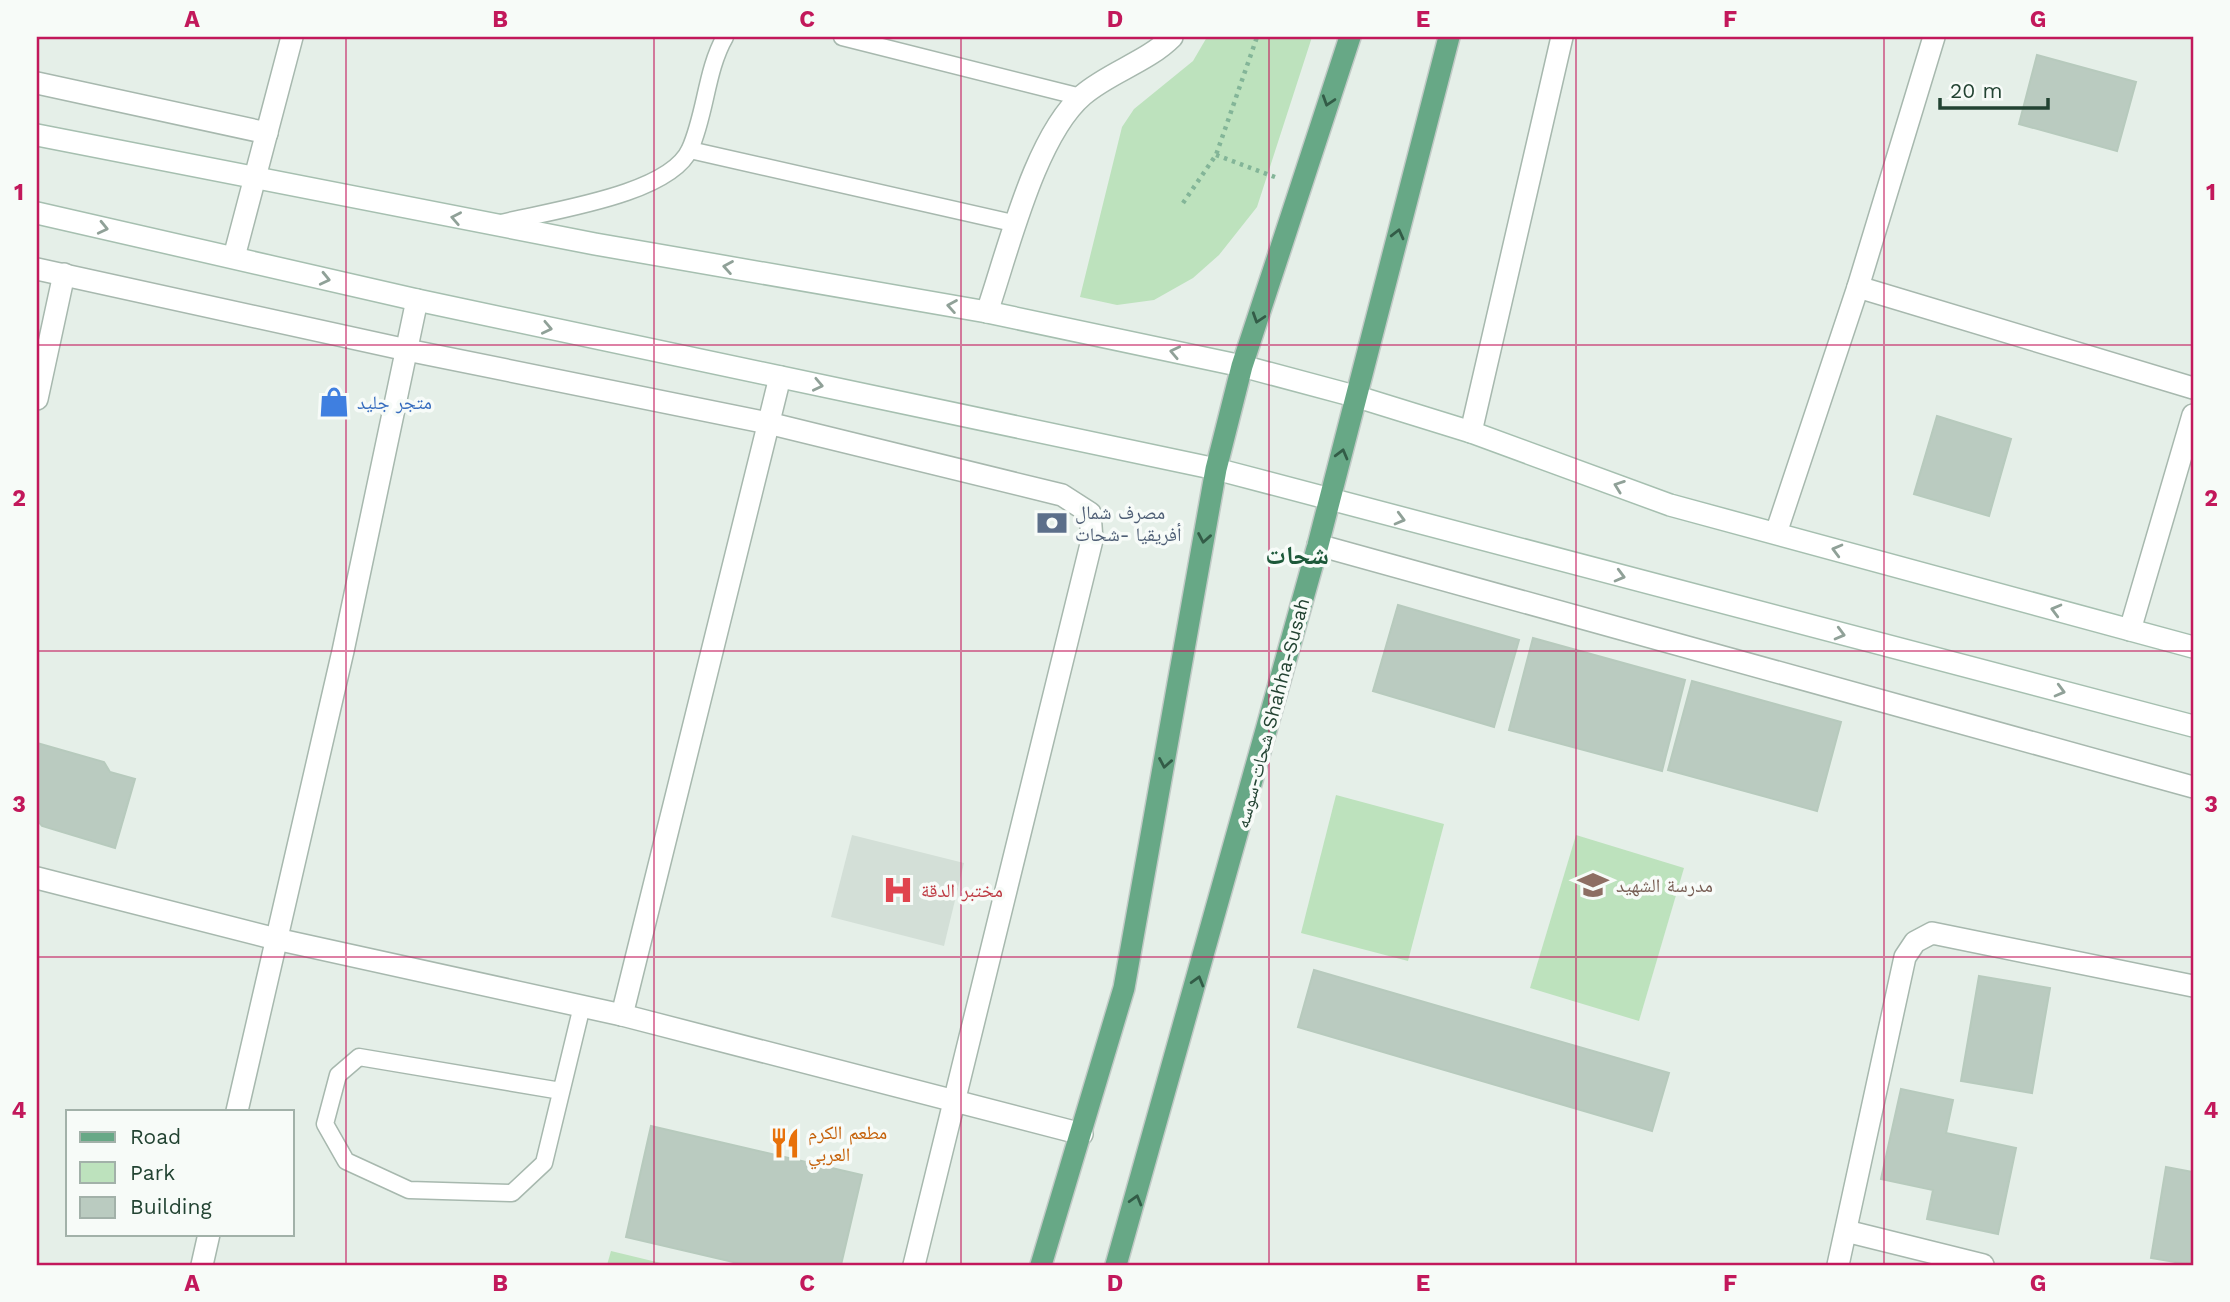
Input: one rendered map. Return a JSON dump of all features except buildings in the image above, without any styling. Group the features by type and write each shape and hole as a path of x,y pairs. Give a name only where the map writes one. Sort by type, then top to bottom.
{"main road":[{"path":"1041,1265 1082,1134 1126,975 1216,469 1242,366 1350,37"},
{"name":"شحات-سوسه Shahha-Susah","path":"1116,1265 1318,545 1449,37"}],"street":[{"path":"234,257 292,37"},
{"path":"987,312 1044,148 1060,121 1081,97 1106,77 1153,52 1172,37"},
{"path":"1471,432 1562,37"},
{"path":"1776,533 1858,287 1934,37"},
{"path":"37,83 267,133"},
{"path":"37,135 493,225 987,312 1242,366 1358,397 1471,432 1670,505 2193,647"},
{"path":"37,213 417,300 1216,469 2193,726"},
{"path":"37,269 407,350 768,423 1062,495 1090,513 1092,540 914,1265"},
{"path":"37,399 64,274"},
{"path":"1858,287 2193,388"},
{"path":"237,1110 343,651 417,300"},
{"path":"622,1015 780,377"},
{"path":"2130,630 2193,415"},
{"path":"1318,545 2193,786"},
{"path":"37,878 276,939 622,1015 1082,1134"},
{"path":"1838,1265 1905,957 1915,942 1932,933 2193,986"},
{"path":"1846,1231 1983,1265"},
{"path":"202,1265 209,1236"}],"lane":[{"path":"493,225 639,189 670,172 690,150 716,53 725,37"},
{"path":"842,37 1081,97"},
{"path":"690,150 1017,224"},
{"path":"561,1091 359,1057 338,1075 325,1124 346,1161 409,1190 512,1193 544,1163 582,1006"}],"path":[{"path":"1183,203 1216,155 1257,37"},
{"path":"1216,155 1301,186"}],"shaded area":[{"name":"مختبر الدقة","path":"852,835 964,863 944,946 831,917"}],"green space":[{"path":"1207,37 1312,37 1257,207 1219,255 1193,278 1154,300 1117,305 1080,297 1122,127 1134,109 1193,61"},
{"path":"1336,795 1444,824 1408,961 1301,933"},
{"path":"1576,835 1684,868 1639,1021 1530,988"},
{"path":"611,1251 669,1265 607,1265"}],"place":[{"name":"متجر جليد","path":"334,402"},
{"name":"مصرف شمال أفريقيا -شحات","path":"1052,523"},
{"name":"مدرسة الشهيد","path":"1593,885"},
{"name":"مختبر الدقة","path":"898,890"},
{"name":"مطعم الكرم العربي","path":"785,1143"}],"district":[{"name":"شحات","path":"1297,555"}]}
